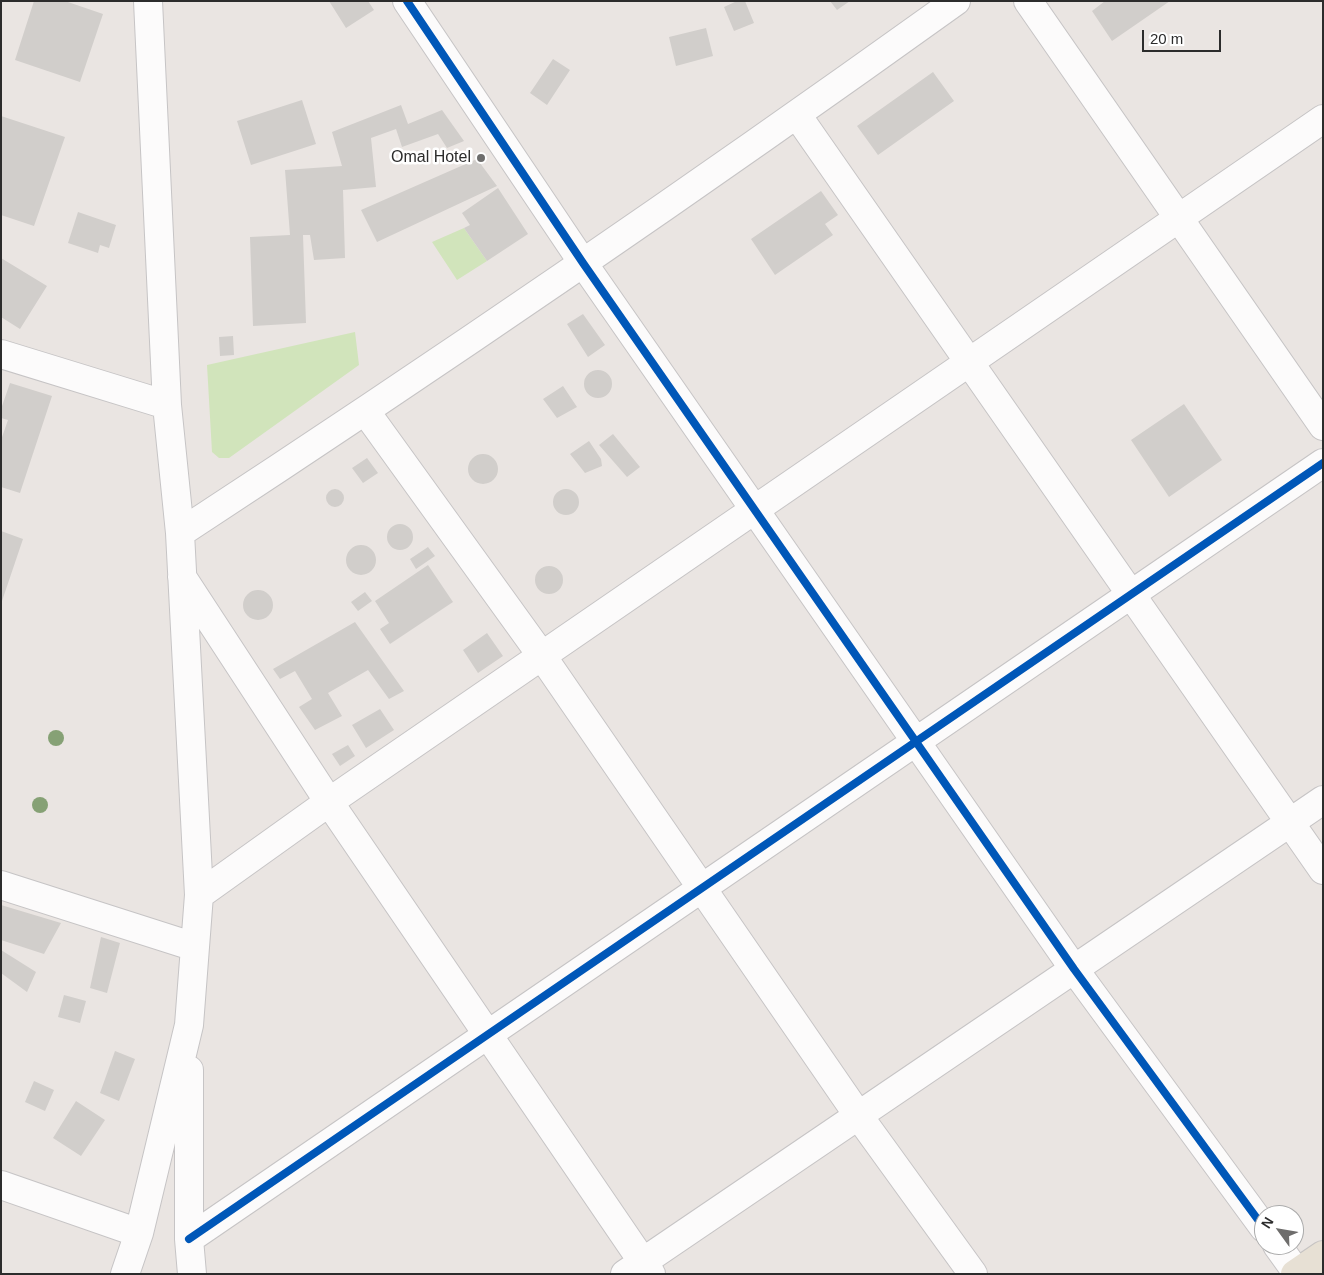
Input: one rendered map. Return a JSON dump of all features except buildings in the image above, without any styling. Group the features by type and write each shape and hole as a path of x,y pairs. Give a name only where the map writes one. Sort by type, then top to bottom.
{"main road":[{"path":"1296,1273 1323,1255"}],"street":[{"path":"148,1 167,405 180,533 199,895 189,1025 189,1239 192,1274"},
{"path":"407,1 583,263 1074,969 1254,1214"},
{"path":"180,533 366,412 797,115 956,1"},
{"path":"1028,1 1323,426"},
{"path":"797,115 1288,823 1323,870"},
{"path":"199,895 329,802 1323,119"},
{"path":"1,354 167,405"},
{"path":"366,412 542,656 858,1115 973,1274"},
{"path":"189,1239 1323,463"},
{"path":"181,576 329,802 487,1034 639,1270 858,1115 1323,800"},
{"path":"1,885 195,947"},
{"path":"124,1274 139,1233 189,1025"},
{"path":"1,1185 139,1233"},
{"path":"1284,1255 1296,1273"}],"green space":[{"path":"464,228 487,261 457,280 432,242"},
{"path":"355,332 359,365 229,458 219,458 212,452 207,365"}],"cycle path":[{"path":"407,1 583,263 1074,969 1254,1214"},
{"path":"189,1239 1323,463"}],"place":[{"name":"Omal Hotel","path":"481,158"}]}
